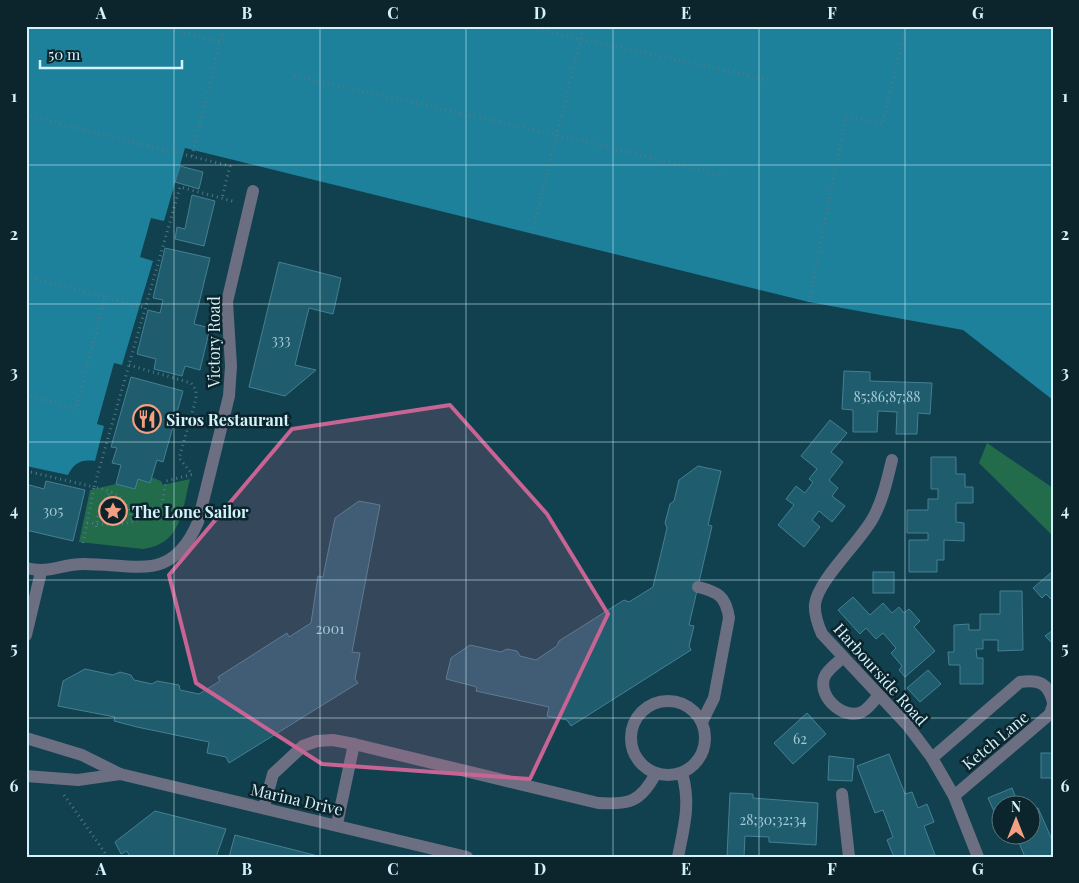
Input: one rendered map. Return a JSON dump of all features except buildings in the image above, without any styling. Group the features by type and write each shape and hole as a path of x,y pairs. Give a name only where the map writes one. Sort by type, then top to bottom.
{"street":[{"name":"Victory Road","path":"26,568 41,572 81,564 134,566 168,561 182,552 192,538 198,522 229,396 231,366 227,302 253,191"},
{"name":"Harbourside Road","path":"892,460 882,499 872,519 823,586 815,604 816,620 822,634 842,658 908,726 932,758 954,796 978,857"},
{"path":"26,635 41,572"},
{"path":"698,587 712,590 722,597 728,606 729,618 714,698 702,722"},
{"path":"842,658 826,674 823,684 824,694 843,712 851,715 863,712 878,696"},
{"name":"Ketch Lane","path":"932,758 1020,682 1033,680 1043,683 1050,692 1053,703 1050,714 954,796"},
{"path":"660,702 680,703 693,711 702,722 706,738 702,754 694,765 682,773 670,776 656,773 641,763 632,747 632,731 637,718 648,708 660,702"},
{"name":"Marina Drive","path":"26,738 82,756 120,774 336,824 467,857"},
{"path":"264,807 273,774 304,746 317,741 333,740 354,744 598,803 628,802 640,797 648,788 656,773"},
{"path":"336,824 354,744"},
{"path":"678,857 688,809 682,773"},
{"name":"Marina Drive","path":"26,776 78,780 120,774"},
{"path":"842,794 849,857"}],"path":[{"path":"155,26 220,42"},
{"path":"192,156 224,26"},
{"path":"523,26 772,81"},
{"path":"532,233 584,26"},
{"path":"809,302 846,116 882,125 906,26"},
{"path":"294,76 558,135 726,176"},
{"path":"26,115 230,166 222,198"},
{"path":"83,543 94,487 180,187 250,205"},
{"path":"26,276 145,308"},
{"path":"26,395 76,409 105,297"},
{"path":"129,366 191,382 196,390 196,399 179,458 192,474"},
{"path":"26,471 112,491 126,504 132,523"},
{"path":"87,523 96,526 132,523 146,519 162,505 166,481 192,474 209,477"},
{"path":"96,526 98,510 104,499 112,491"},
{"path":"52,778 108,857"}],"highlighted area":[{"path":"450,405 547,514 608,614 530,779 322,764 196,683 169,575 292,429"}],"green space":[{"path":"987,443 1053,488 1053,536 979,463"},
{"path":"151,477 161,481 163,485 190,479 178,524 166,540 156,546 143,549 79,542 90,490 116,484 134,489 138,479 150,483"}],"water":[{"path":"26,26 1053,26 1053,400 963,330 809,302 185,148 164,221 151,218 140,257 153,261 122,365 114,363 97,424 104,426 95,461 78,463 68,475 26,466"}],"place":[{"name":"Siros Restaurant","path":"147,419"},
{"name":"The Lone Sailor","path":"113,511"}]}
